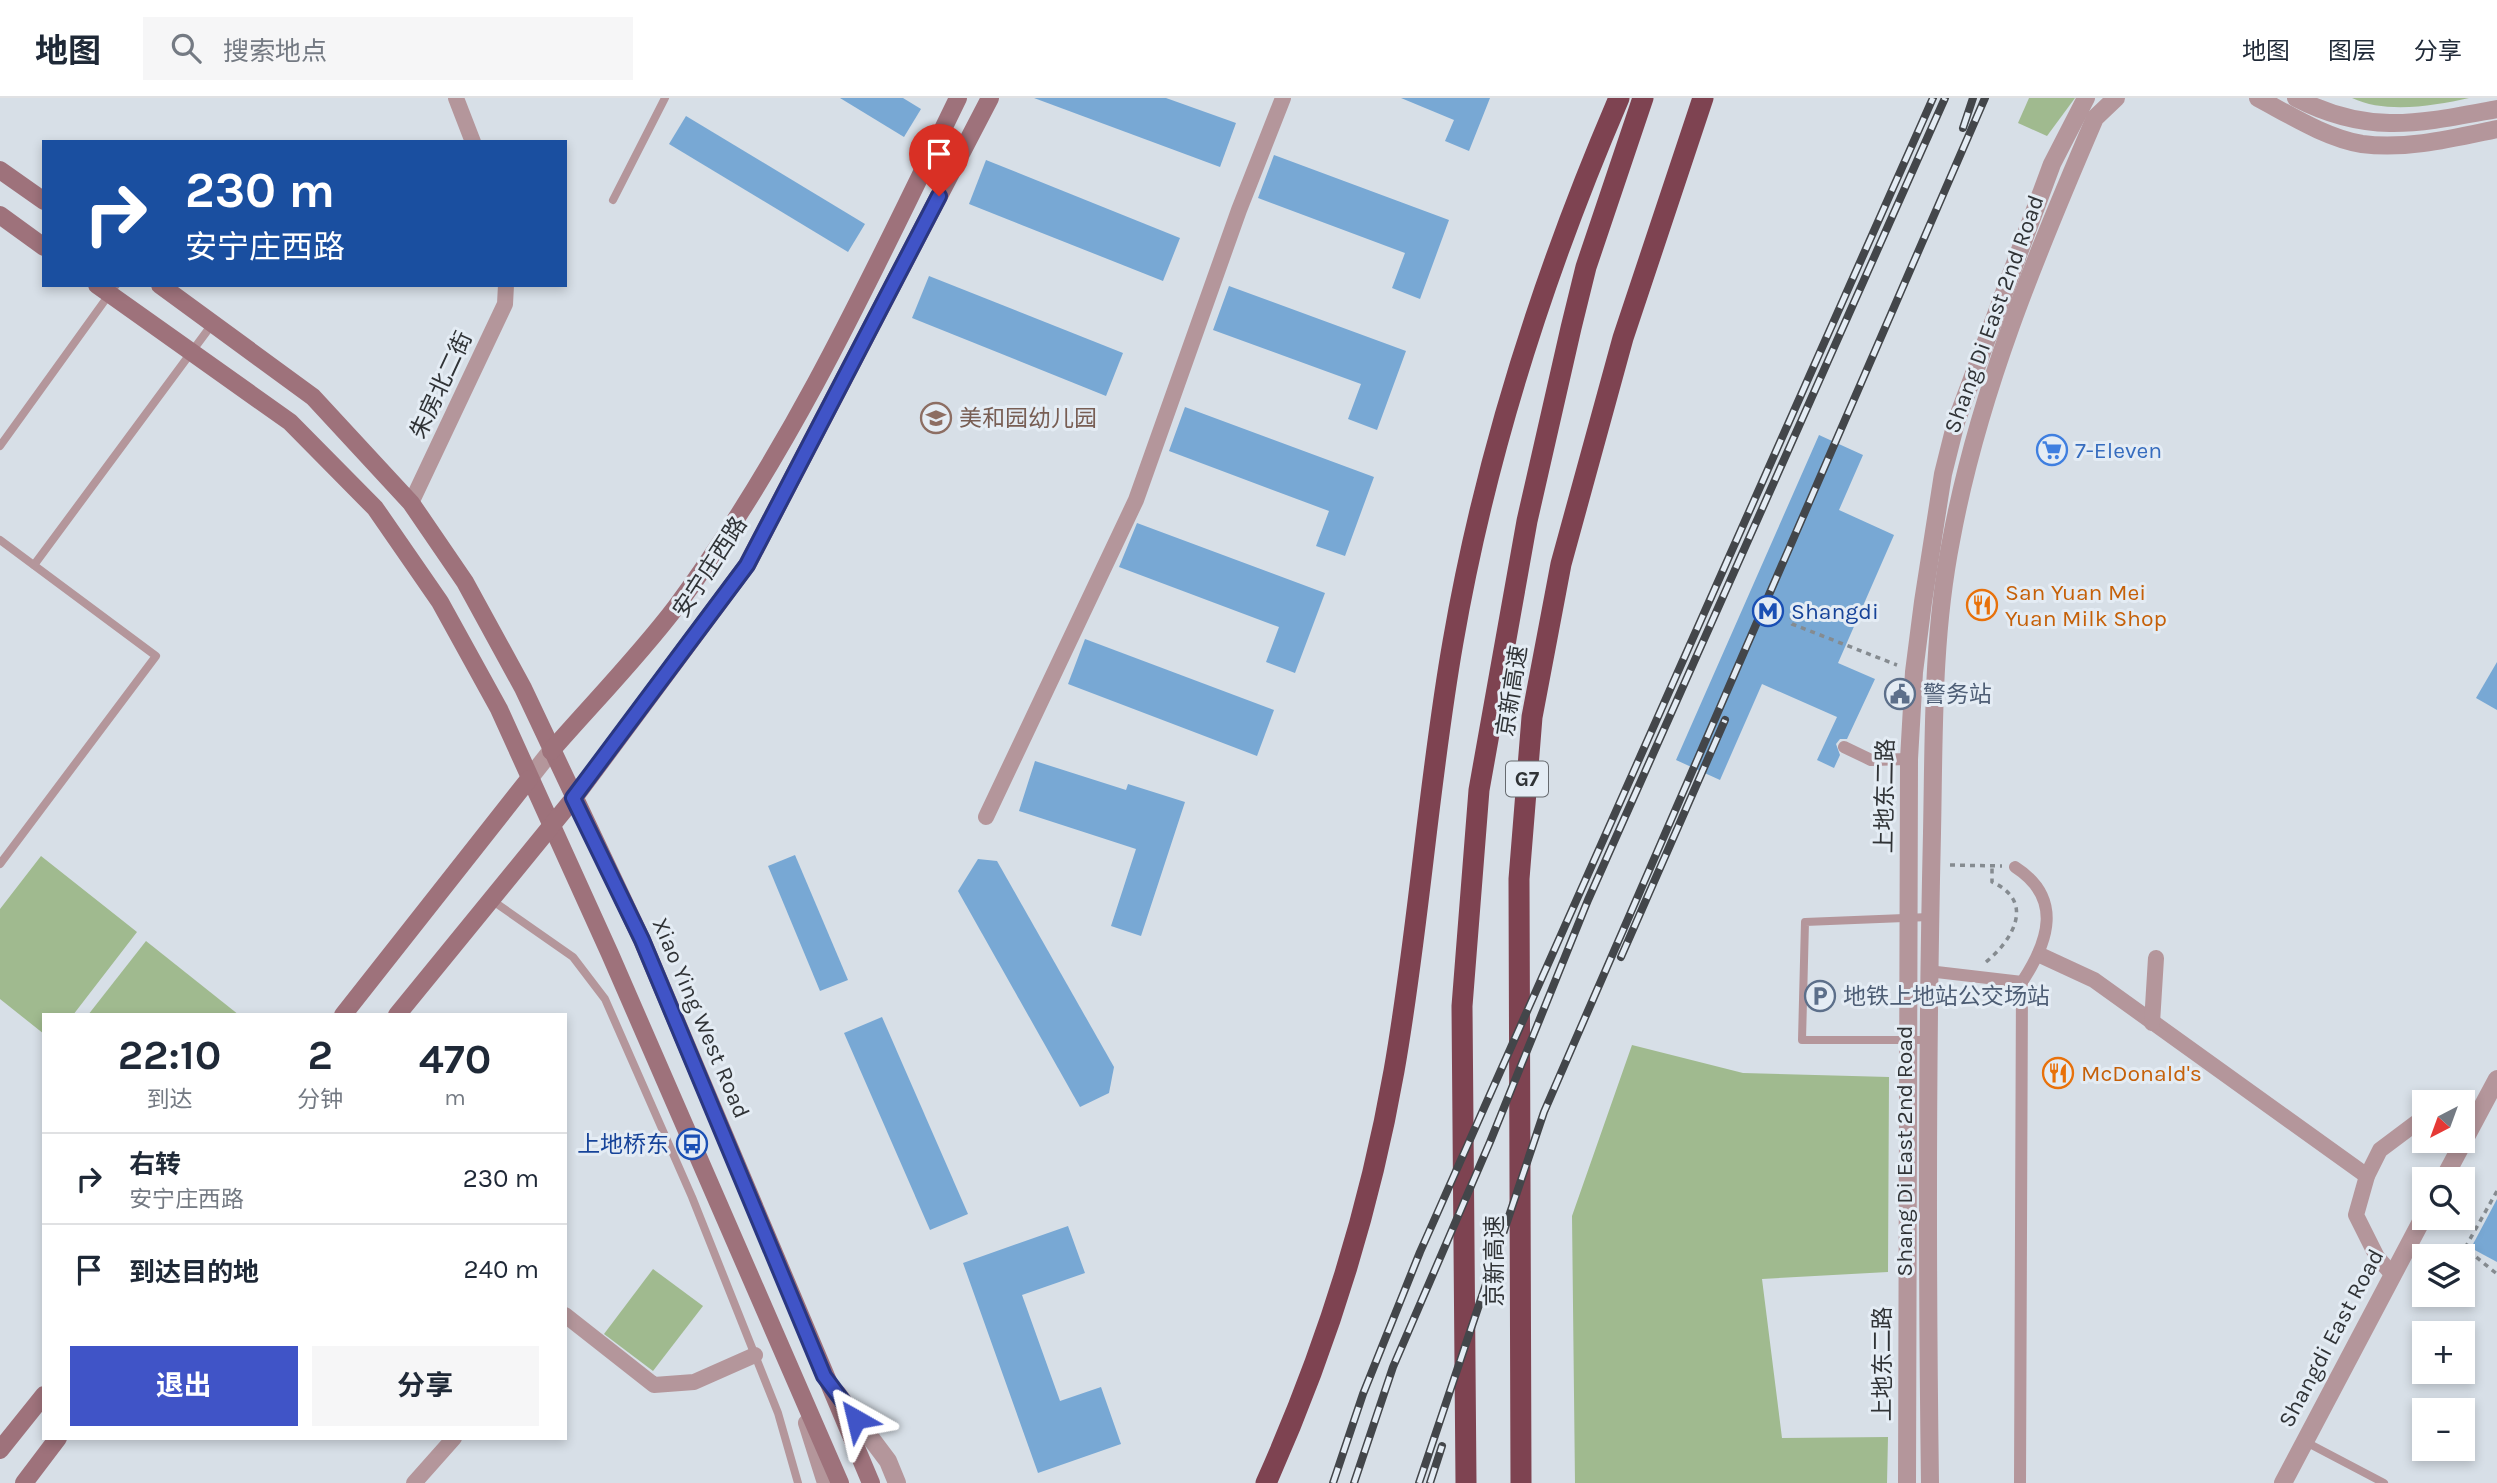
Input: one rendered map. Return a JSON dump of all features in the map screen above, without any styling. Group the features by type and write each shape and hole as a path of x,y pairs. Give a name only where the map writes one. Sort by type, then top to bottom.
{"highway":[{"path":"1266,1483 1309,1380 1345,1275 1381,1137 1399,1038 1453,641 1493,463 1556,255 1619,98"},
{"name":"京新高速","path":"1466,1483 1462,1006 1479,790 1527,521 1577,304 1612,184 1643,98"},
{"name":"京新高速","path":"1521,1483 1518,879 1532,717 1561,564 1623,338 1703,98"}],"main road":[{"path":"551,751 675,608 792,430 841,339 958,98"},
{"name":"安宁庄西路","path":"399,1013 573,798 747,565 990,98"},
{"path":"0,170 42,200"},
{"path":"0,215 42,246"},
{"name":"Xiao Ying West Road","path":"163,287 313,397 411,503 466,582 523,688 642,940 871,1483"},
{"path":"108,288 191,352 290,422 375,508 440,602 499,709 840,1483"},
{"path":"345,1013 529,779"},
{"path":"0,1450 42,1398"},
{"path":"24,1483 56,1440"}],"street":[{"path":"456,98 472,140"},
{"path":"986,817 1065,646 1072,638 1117,533 1136,500 1283,98"},
{"name":"上地东二路","path":"1907,1483 1909,759 1914,672 1941,485 1956,422 2052,164 2086,98"},
{"name":"Shang Di East 2nd Road","path":"1930,1483 1928,971 1932,730 1941,596 1968,463 1994,373 2095,118 2116,98"},
{"path":"2258,98 2313,127 2362,144 2430,144 2497,130"},
{"path":"2296,98 2355,121 2412,125 2497,109"},
{"name":"朱房北二街","path":"411,503 505,304 506,287"},
{"path":"1844,747 1871,760 1909,759"},
{"path":"529,779 551,751"},
{"path":"2015,867 2032,878 2049,913 2040,955 2022,982 2020,1483"},
{"path":"2040,955 2094,980 2367,1176"},
{"path":"2152,1023 2156,958"},
{"path":"1928,971 2022,982"},
{"path":"2475,1114 2497,1079"},
{"path":"2393,1275 2377,1257 2356,1215 2367,1176 2380,1150 2412,1126"},
{"name":"Shangdi East Road","path":"2283,1483 2417,1230"},
{"path":"567,1317 654,1385 694,1382 755,1355"},
{"name":"Xiao Ying West Road","path":"824,1376 888,1461 897,1483"},
{"path":"797,1389 825,1483"},
{"path":"414,1483 452,1440"}],"lane":[{"path":"613,200 665,98"},
{"path":"0,446 108,288"},
{"path":"34,565 214,323"},
{"path":"0,540 156,656 0,864"},
{"path":"490,900 573,957 605,999 692,1197 778,1413 798,1483"},
{"path":"1928,1040 1802,1040 1805,922 1929,917"},
{"path":"692,1197 712,1188"},
{"path":"2304,1441 2384,1483"}],"path":[{"path":"1793,615 1790,622 1792,624 1914,672"},
{"path":"1930,865 2015,867"},
{"path":"1977,977 1979,967 2007,941 2016,920 2017,902 2007,889 1992,882 1992,865"},
{"path":"2497,1191 2465,1248 2497,1274"}],"green space":[{"path":"2029,98 2075,98 2047,136 2018,123"},
{"path":"2352,98 2469,98 2425,106 2394,107 2365,103"},
{"path":"41,856 137,932 75,1013 42,1013 42,1032 0,999 0,909"},
{"path":"146,941 236,1013 90,1013"},
{"path":"1632,1045 1743,1073 1889,1077 1888,1272 1762,1279 1782,1438 1888,1437 1887,1483 1575,1483 1572,1216"},
{"path":"653,1269 703,1306 653,1371 604,1334"}],"building":[{"path":"840,98 903,98 921,109 904,137"},
{"path":"1034,98 1166,98 1236,123 1220,167"},
{"path":"1401,98 1490,98 1469,151 1445,141 1454,120"},
{"path":"686,116 865,224 848,252 669,144"},
{"path":"1274,155 1449,220 1420,299 1392,288 1405,253 1258,198"},
{"path":"986,160 1180,238 1163,281 969,204"},
{"path":"929,276 1123,353 1106,396 912,318"},
{"path":"1229,286 1406,351 1377,430 1348,419 1361,384 1213,330"},
{"path":"1185,407 1374,477 1345,556 1316,546 1329,511 1169,451"},
{"path":"1819,435 1863,455 1839,510 1894,535 1838,663 1875,679 1847,739 1840,739 1836,744 1840,755 1834,768 1817,760 1837,717 1762,684 1720,780 1676,760"},
{"path":"1137,523 1325,593 1295,673 1266,662 1279,627 1119,567"},
{"path":"1085,639 1274,710 1257,756 1068,684"},
{"path":"2497,662 2497,710 2476,698"},
{"path":"1035,761 1126,790 1128,784 1185,802 1141,936 1111,926 1136,849 1019,811"},
{"path":"795,855 848,980 820,991 768,866"},
{"path":"978,859 997,861 1114,1067 1109,1093 1080,1107 958,891"},
{"path":"882,1017 968,1214 930,1230 844,1033"},
{"path":"2497,1199 2497,1262 2475,1250 2473,1244"},
{"path":"1068,1226 1085,1273 1022,1295 1060,1401 1101,1387 1121,1444 1038,1473 963,1263"}],"railway":[{"path":"1333,1483 1363,1394 1420,1252 1933,98"},
{"path":"1354,1483 1393,1367 1490,1142 1588,900 1945,98"},
{"path":"1963,128 1973,98"},
{"path":"1419,1483 1544,1112 1985,98"},
{"path":"1621,957 1725,720"},
{"path":"1430,1483 1442,1446"}],"place":[{"name":"美和园幼儿园","path":"936,418"},
{"name":"7-Eleven","path":"2052,450"},
{"name":"San Yuan Mei Yuan Milk Shop","path":"1982,605"},
{"name":"Shangdi","path":"1768,611"},
{"name":"警务站","path":"1900,694"},
{"name":"地铁上地站公交场站","path":"1820,996"},
{"name":"McDonald's","path":"2058,1073"},
{"name":"上地桥东","path":"692,1144"}],"route":[{"path":"856,1419 824,1376 642,940 573,798 747,565 939,196"}]}
